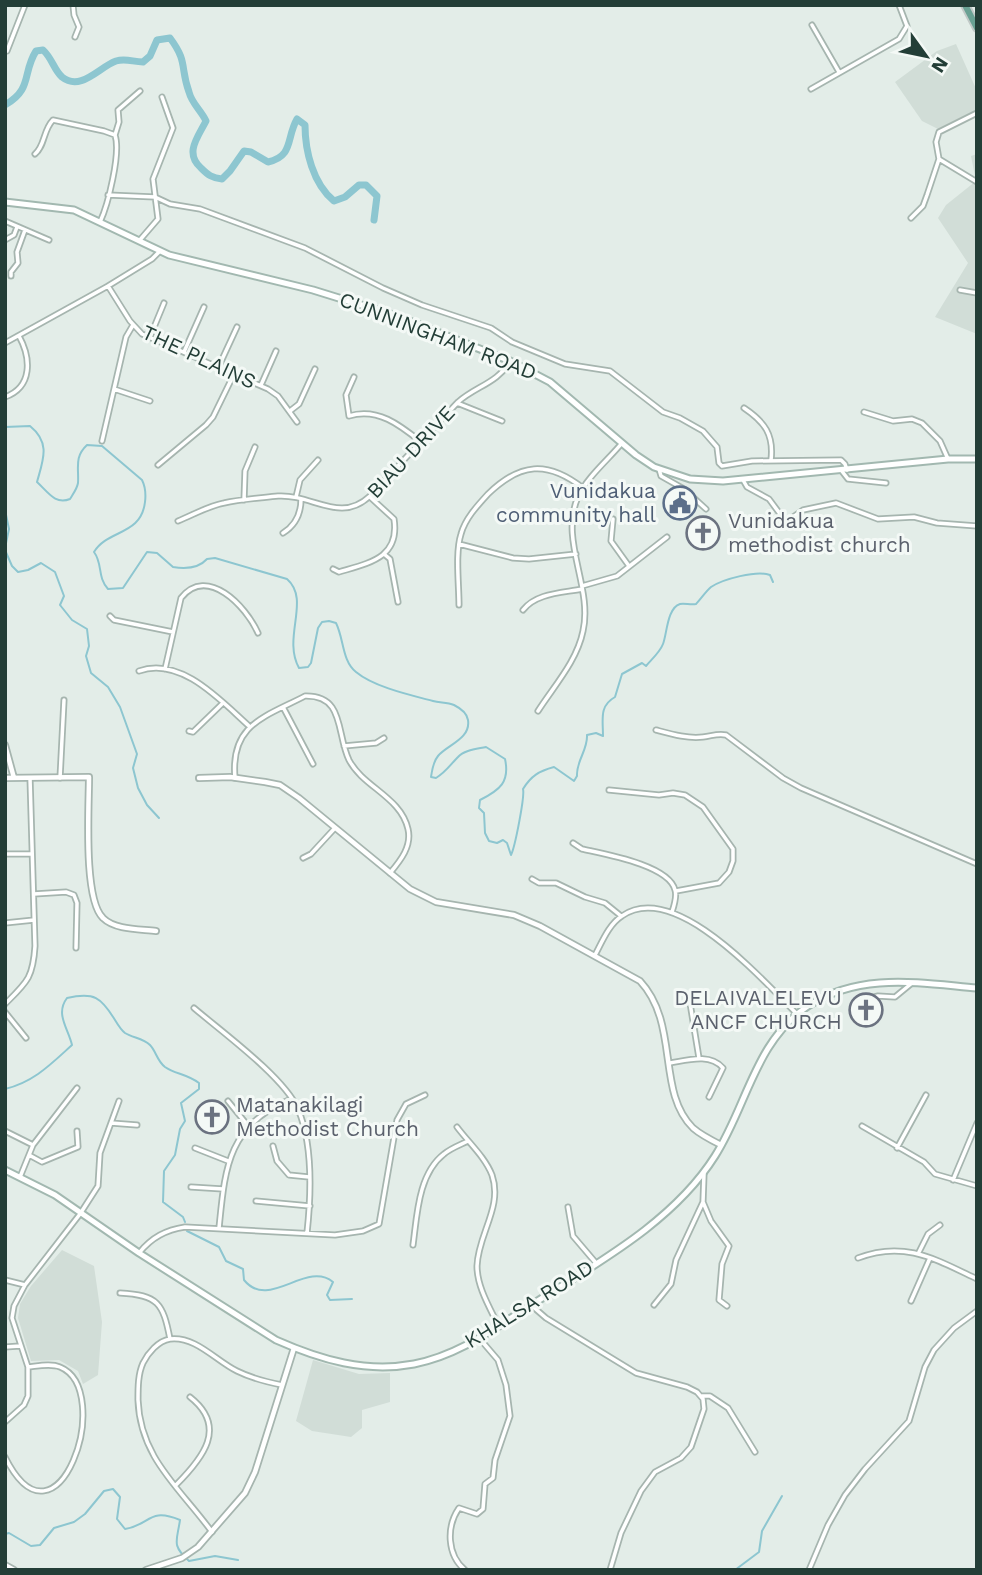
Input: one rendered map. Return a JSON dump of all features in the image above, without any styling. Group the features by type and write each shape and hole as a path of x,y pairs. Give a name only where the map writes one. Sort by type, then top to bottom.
{"main road":[{"path":"965,5 977,28"},
{"name":"CUNNINGHAM ROAD","path":"5,202 63,207 84,213 159,252 355,301 510,361 559,388 636,455 659,469 698,481 743,480 948,459 977,459"},
{"name":"KHALSA ROAD","path":"5,1170 55,1195 256,1329 294,1348 355,1366 415,1364 480,1339 646,1228 674,1203 704,1171 721,1145 764,1053 775,1035 797,1014 829,994 853,985 895,981 977,988"}],"street":[{"path":"73,5 79,27 75,37"},
{"path":"811,89 900,39 907,26 899,5"},
{"path":"7,51 24,6"},
{"path":"812,25 839,73"},
{"path":"100,222 116,152 118,110 140,91"},
{"path":"139,241 158,219 153,187 154,171 173,128 162,97"},
{"path":"911,218 923,206 939,159 936,142 939,132 977,113"},
{"path":"35,154 53,120 115,135"},
{"path":"939,159 977,182"},
{"path":"108,195 155,197 170,204 200,209 305,248 383,288 491,328 512,342 565,364 610,371 663,412 703,430 717,447 721,466 771,460 841,460 845,464 844,470 848,479 886,483"},
{"path":"5,221 49,240"},
{"path":"5,240 14,235 18,226"},
{"path":"11,276 10,272 19,263 18,247 25,230"},
{"path":"5,343 108,286 159,252"},
{"name":"THE PLAINS","path":"108,286 133,326 149,338 261,385 278,396 297,422"},
{"path":"960,290 977,293"},
{"path":"149,338 164,303"},
{"path":"184,352 204,307"},
{"path":"102,441 125,341 133,326"},
{"path":"219,367 237,327"},
{"path":"5,397 21,387 28,372 26,349 19,336"},
{"path":"261,385 276,351"},
{"name":"BIAU DRIVE","path":"178,521 221,503 244,500 299,498 334,508 356,508 457,403 468,393 497,378 510,361"},
{"path":"290,411 299,404 314,369"},
{"path":"158,465 186,444 213,417 234,374"},
{"path":"354,377 346,395 349,416 359,412 381,416 421,442"},
{"path":"114,389 150,401"},
{"path":"457,403 502,421"},
{"path":"744,408 759,420 770,436 773,445 771,460"},
{"path":"864,412 893,421 912,419 922,422 940,441 948,459"},
{"path":"538,711 579,646 584,629 582,588 572,515 583,488 622,443"},
{"path":"244,500 246,471 255,447"},
{"path":"283,533 301,511 300,480 318,460"},
{"path":"659,469 661,476 684,489 706,509"},
{"path":"459,605 459,544 464,526 481,501 518,471 554,470 567,475 583,488"},
{"path":"743,480 747,486 769,499 786,522 806,509 836,503 878,519 914,517 937,523 977,526"},
{"path":"333,569 339,572 360,566 390,549 394,540 394,519 370,496"},
{"path":"613,519 611,541 629,566"},
{"path":"523,610 527,604 543,597 610,580 667,537"},
{"path":"459,544 513,558 576,554"},
{"path":"384,554 390,559 398,602"},
{"path":"165,669 181,598 187,590 196,585 205,584 227,594 254,624 258,633"},
{"path":"110,616 114,620 173,632"},
{"path":"139,671 146,668 165,669 189,677 249,726"},
{"path":"235,778 237,748 249,726 305,696 326,700 335,709 350,761 358,772 395,805 409,831 404,854 390,873"},
{"path":"60,778 64,700"},
{"path":"189,731 193,732 223,703"},
{"path":"283,707 313,764"},
{"path":"656,730 701,738 721,733 726,735 783,778 801,788 977,864"},
{"path":"344,746 376,743 384,738"},
{"path":"5,745 14,778"},
{"path":"5,778 89,777 91,884 98,912 104,919 125,928 156,931"},
{"path":"5,1004 23,986 33,969 34,894 30,778"},
{"path":"199,778 235,778 279,785 299,798 410,889 436,902 514,915 629,974 649,990 663,1024 670,1063 670,1081 679,1108 692,1127 721,1145"},
{"path":"609,790 659,796 673,793 685,795 702,807 733,849 729,872 719,883 676,891"},
{"path":"303,858 315,850 334,828"},
{"path":"573,844 582,849 641,864 671,882 676,891 673,912"},
{"path":"5,854 32,854"},
{"path":"532,879 540,883 556,883 585,898 605,903 621,916"},
{"path":"34,894 66,892 74,895 77,903 76,948"},
{"path":"595,955 621,916 640,908 673,912 722,944 797,1014"},
{"path":"5,923 34,920"},
{"path":"866,999 878,996 895,997 914,982"},
{"path":"690,1003 699,1058"},
{"path":"194,1008 265,1068 298,1109 305,1137 309,1177 307,1233"},
{"path":"5,1012 26,1038"},
{"path":"670,1063 699,1058 721,1065 723,1068 709,1097"},
{"path":"20,1177 33,1145 77,1088"},
{"path":"897,1148 926,1094"},
{"path":"139,1253 149,1241 173,1229 219,1228 343,1234 363,1231 379,1224 397,1120 406,1104 425,1095"},
{"path":"219,1228 228,1161 249,1127 271,1109 291,1100"},
{"path":"5,1422 24,1405 28,1396 28,1367 12,1318 14,1306 25,1285 80,1214 98,1186 100,1153 119,1101"},
{"path":"228,1101 249,1127"},
{"path":"111,1123 137,1125"},
{"path":"953,1180 977,1123"},
{"path":"862,1126 925,1163 934,1174 977,1186"},
{"path":"457,1127 481,1154 494,1183 494,1207 477,1265 479,1282 499,1326"},
{"path":"5,1131 33,1145"},
{"path":"29,1155 42,1162 78,1147 77,1131"},
{"path":"413,1245 422,1187 430,1170 443,1154 468,1141"},
{"path":"273,1146 277,1161 289,1175 309,1177"},
{"path":"195,1148 228,1161"},
{"path":"653,1305 671,1284 676,1260 703,1202 704,1171"},
{"path":"191,1187 223,1189"},
{"path":"256,1200 310,1206"},
{"path":"703,1202 711,1221 728,1243 729,1249 722,1264 719,1300 727,1306"},
{"path":"568,1207 573,1236 596,1263"},
{"path":"919,1252 928,1234 940,1225"},
{"path":"858,1258 869,1254 906,1250 919,1252 977,1279"},
{"path":"911,1301 930,1258"},
{"path":"5,1280 25,1285"},
{"path":"120,1293 144,1294 160,1306 170,1339"},
{"path":"531,1305 546,1318 636,1373 681,1385 702,1396 710,1396 728,1408 755,1452"},
{"path":"808,1570 828,1525 845,1496 865,1469 905,1428 914,1412 929,1359 944,1338 977,1311"},
{"path":"212,1532 149,1451 139,1415 140,1371 150,1350 170,1339 186,1342 205,1350 235,1371 282,1385"},
{"path":"466,1570 456,1562 452,1551 451,1534 455,1517 459,1508 477,1514 483,1509 485,1484 493,1478 495,1460 510,1416 506,1385 498,1360 480,1339"},
{"path":"5,1347 20,1346"},
{"path":"146,1570 184,1556 212,1532 245,1493 255,1472 294,1348"},
{"path":"5,1457 13,1472 29,1489 50,1489 60,1483 72,1466 80,1436 84,1412 79,1383 75,1376 54,1365 28,1367"},
{"path":"176,1485 200,1459 209,1441 207,1417 200,1405 190,1396"},
{"path":"610,1570 621,1533 641,1491 656,1472 685,1455 691,1447 704,1409 702,1396"},
{"path":"5,1565 14,1570"}],"shaded area":[{"path":"956,44 977,91 977,111 940,130 922,121 895,82 937,51"},
{"path":"977,154 977,334 935,317 968,263 938,218 946,205 976,181 971,156"},
{"path":"62,1250 94,1266 102,1322 98,1375 83,1384 78,1371 59,1360 31,1361 18,1318 20,1304 31,1286"},
{"path":"313,1360 359,1374 390,1373 390,1402 362,1410 362,1428 351,1437 312,1431 296,1421"}],"waterway":[{"path":"5,105 20,93 36,51 43,50 62,77 76,82 116,61 143,62 150,56 157,40 170,38 182,59 190,96 206,121 193,151 193,157 206,173 222,179 244,151 268,162 276,159 286,151 297,119 305,125 312,166 327,194 334,201 345,197 359,185 366,185 377,196 374,220"},
{"path":"5,427 30,426 37,432 44,452 37,482 56,499 70,499 75,491 79,458 87,445 102,446 142,480 145,502 137,521 107,539 94,552 102,580 108,589 123,588 147,552 157,553 173,567 191,568 207,559 215,558 287,579 297,597 293,644 299,668 308,667 311,663 318,628 322,622 329,621 336,623 348,662 356,672 393,690 451,704 461,709 468,720 466,732 438,756 431,777 439,776 461,755 471,750 486,747 505,759 505,779 498,789 480,800 479,808 484,813 485,833 489,841 497,843 503,840 507,843 511,855 523,801 523,789 536,775 554,767 574,781 587,735 596,733 603,736 604,709 615,697 622,674 642,663 646,666 658,653 676,606 696,604 711,587 740,576 770,575 773,582"},
{"path":"5,510 9,529 5,548"},
{"path":"5,550 12,566 18,572 41,563 55,572 64,596 60,605 72,620 87,629 89,646 86,656 91,673 108,687 120,707 137,754 133,768 138,788 147,805 159,818"},
{"path":"5,1089 33,1077 72,1045 62,1015 67,998 90,996 101,1001 122,1030 150,1045 165,1067 199,1083 199,1089 181,1103 185,1121 180,1129 175,1155 164,1171 163,1202 183,1217 185,1222"},
{"path":"187,1231 219,1247 226,1261 243,1269 244,1280 254,1288 265,1290 311,1277 322,1277 333,1282 327,1295 330,1300 352,1299"},
{"path":"5,1534 9,1533 31,1546 40,1545 54,1528 74,1522 85,1514 104,1491 113,1489 120,1497 117,1519 125,1529 155,1516 170,1516 180,1520 177,1547 189,1561 215,1556 238,1560"},
{"path":"735,1570 759,1552 762,1531 782,1496"}],"place":[{"name":"Vunidakua community hall","path":"680,503"},
{"name":"Vunidakua methodist church","path":"703,533"},
{"name":"DELAIVALELEVU ANCF CHURCH","path":"866,1010"},
{"name":"Matanakilagi Methodist Church","path":"212,1117"}]}
